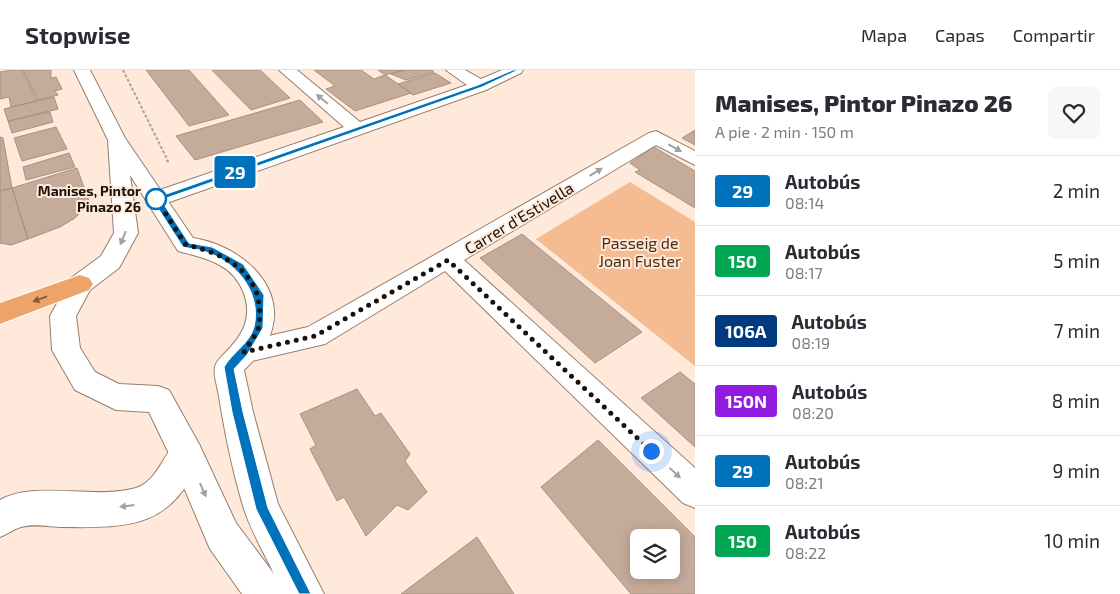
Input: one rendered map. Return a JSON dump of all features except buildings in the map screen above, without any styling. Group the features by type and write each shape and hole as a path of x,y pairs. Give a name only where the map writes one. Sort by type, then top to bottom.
{"highway":[{"path":"0,314 80,284"}],"street":[{"path":"82,70 116,138 186,245 209,249 240,266 259,295 258,328 236,360 237,412 262,509 304,594"},
{"path":"287,70 358,129"},
{"path":"454,70 480,86"},
{"path":"156,199 480,86 515,70"},
{"name":"Carrer d'Estivella","path":"236,360 315,336 656,137 695,159"},
{"path":"116,138 126,233 110,262 80,284 63,316 66,350 85,381 116,397 158,399 187,455 223,536 265,594"},
{"path":"448,260 695,492"},
{"path":"0,519 18,509 96,510 144,504 171,482 187,455"}],"green space":[{"name":"Passeig de Joan Fuster","path":"630,182 695,222 695,366 536,239"}],"bus line":[{"name":"29","path":"304,594 262,509 237,412 229,367 244,352 258,328 259,295 240,266 209,249 186,245 156,199 480,86 515,70"}],"place":[{"name":"Manises, Pintor Pinazo 26","path":"156,199"}],"route":[{"path":"156,199 186,245 209,249 240,266 259,295 258,328 244,352 315,336 448,260 651,451"}]}
